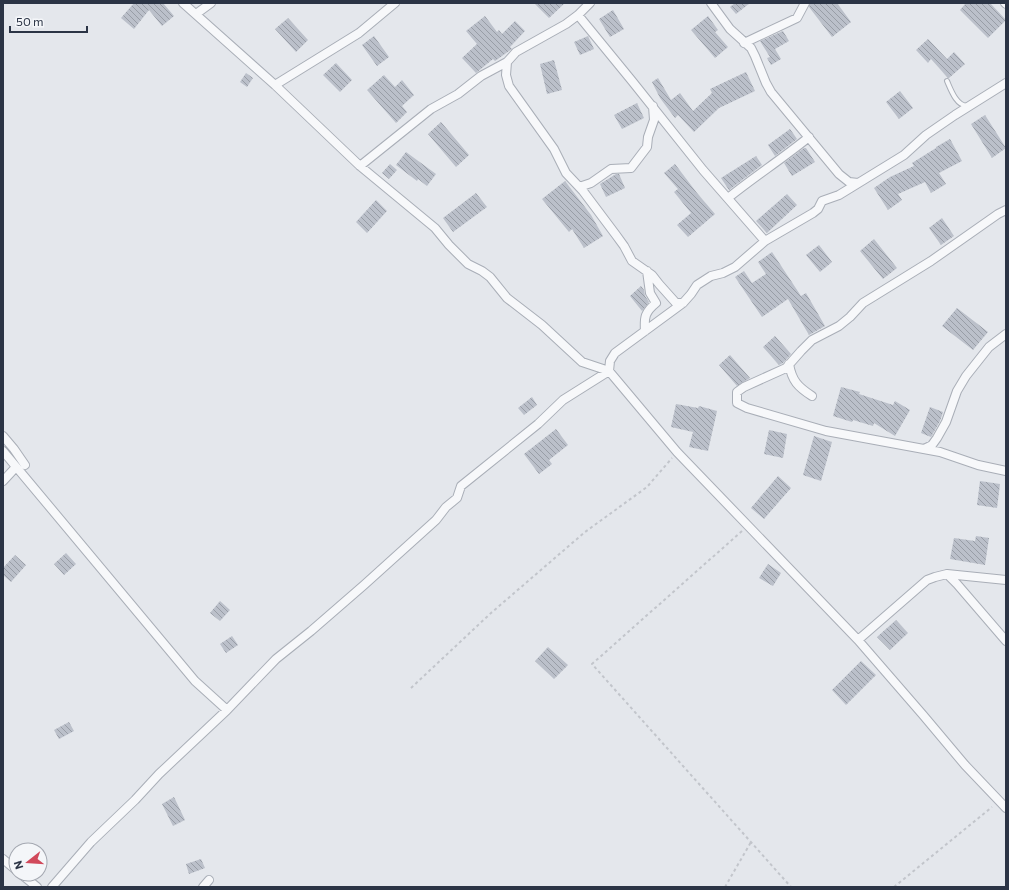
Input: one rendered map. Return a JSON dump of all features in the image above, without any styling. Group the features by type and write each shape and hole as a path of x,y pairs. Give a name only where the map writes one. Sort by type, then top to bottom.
{"street":[{"path":"183,3 274,85 360,166 435,228 468,264 490,277 507,298 542,325 582,362 608,371 677,452 858,640 965,766 1006,808"},
{"path":"196,14 211,3"},
{"path":"274,85 359,33 395,3"},
{"path":"360,166 431,109 458,94 481,76 507,62 516,52 566,24 590,3"},
{"path":"711,3 730,29 751,48 760,71 771,92 839,174 849,182 858,183"},
{"path":"744,43 797,18 805,3"},
{"path":"578,15 653,106 703,170 765,241"},
{"path":"507,62 506,75 509,86 554,149 566,173 579,187 624,246 632,261 652,275 676,303 682,303"},
{"path":"52,887 91,842 136,800 159,774 227,710 276,659 358,590 436,520 446,507 457,498 461,486 538,424 563,400 608,371 610,362 615,353 682,303 697,285 711,276 723,273 735,267 765,241 813,214 822,202 839,196 904,155 926,135 1006,83"},
{"path":"579,187 591,183 611,169 631,168 646,147 654,120 653,106"},
{"path":"728,198 809,138"},
{"path":"1006,210 931,261 863,303 839,326 812,340 786,368 744,387 737,392 736,403 747,408 826,431 940,452 978,465 1006,471"},
{"path":"645,331 645,316 648,309 656,303 650,293 647,271"},
{"path":"924,449 932,446 937,438 946,422 956,391 966,376 989,347 1006,334"},
{"path":"789,364 794,382 812,396"},
{"path":"3,436 25,465"},
{"path":"3,451 194,681 227,710"},
{"path":"3,480 16,467"},
{"path":"858,640 927,580 947,574 1006,580"},
{"path":"947,574 1006,640"},
{"path":"203,887 209,880"}],"lane":[{"path":"947,81 957,101 962,106 969,106"}],"path":[{"path":"411,688 492,613 585,532 647,487 677,452"},
{"path":"747,526 592,664 791,887"},
{"path":"894,887 999,801"},
{"path":"725,887 751,842"}],"building":[{"path":"134,3 163,3 174,16 162,26 149,10 134,29 121,18"},
{"path":"534,3 565,3 549,18"},
{"path":"735,3 750,3 736,14 730,7"},
{"path":"810,3 837,3 851,22 832,37 809,7"},
{"path":"966,3 990,3 1006,20 988,38 960,10"},
{"path":"613,10 624,29 610,37 599,19"},
{"path":"485,16 497,32 499,30 502,34 515,21 525,31 510,47 512,49 495,61 493,59 476,73 462,58 477,44 466,31"},
{"path":"708,16 718,30 715,32 728,47 715,58 691,30"},
{"path":"288,18 308,40 296,52 275,29"},
{"path":"783,31 789,41 775,49 781,59 771,65 767,58 770,57 760,41"},
{"path":"374,36 389,57 377,66 362,45"},
{"path":"588,36 594,49 580,55 574,42"},
{"path":"928,39 947,59 954,52 965,64 948,78 931,59 928,63 916,50"},
{"path":"554,60 562,90 547,94 540,64"},
{"path":"336,63 352,80 340,92 323,75"},
{"path":"746,72 755,91 719,108 694,132 678,115 675,118 660,98 652,82 658,78 671,100 680,93 693,111 712,93 710,89"},
{"path":"246,73 253,78 247,87 240,82"},
{"path":"384,75 395,87 402,80 414,95 402,106 407,112 396,123 367,90"},
{"path":"900,91 913,108 899,119 886,102"},
{"path":"637,103 644,118 622,129 614,115"},
{"path":"985,115 1006,148 992,158 971,124"},
{"path":"441,122 469,155 456,167 428,134"},
{"path":"790,129 797,139 775,156 768,145"},
{"path":"950,139 962,161 939,173 946,184 931,193 925,182 898,194 902,200 888,210 874,188 890,177 914,166 912,163"},
{"path":"806,148 815,162 792,176 784,163"},
{"path":"406,152 436,174 427,186 418,179 417,181 396,165"},
{"path":"756,156 762,165 729,190 721,178"},
{"path":"390,164 397,170 389,179 382,173"},
{"path":"675,164 715,214 688,237 677,225 691,213 674,192 678,189 664,173"},
{"path":"616,174 619,174 625,188 606,197 600,184"},
{"path":"565,181 591,215 603,236 584,248 572,229 569,232 542,199"},
{"path":"476,193 487,207 453,232 443,218"},
{"path":"787,194 797,205 767,233 756,221"},
{"path":"376,200 387,211 367,233 356,222"},
{"path":"942,218 954,236 941,245 929,228"},
{"path":"874,239 897,268 883,279 860,251"},
{"path":"819,245 832,262 820,272 806,255"},
{"path":"772,252 801,296 806,293 825,326 809,335 788,299 762,317 735,277 744,271 752,283 766,274 758,262"},
{"path":"641,286 649,302 642,311 630,296"},
{"path":"957,308 988,332 973,350 942,326"},
{"path":"775,336 791,354 783,363 779,365 763,347"},
{"path":"730,355 750,378 737,386 719,365"},
{"path":"841,387 860,392 859,394 893,405 895,401 910,410 895,436 874,423 873,426 853,420 852,422 833,416"},
{"path":"532,397 537,405 524,415 518,408"},
{"path":"676,404 698,408 699,406 717,411 708,451 689,447 693,432 671,427"},
{"path":"930,407 943,412 931,437 921,433"},
{"path":"556,429 568,445 549,460 552,464 539,474 524,454"},
{"path":"769,430 787,434 783,458 764,454"},
{"path":"814,436 832,442 821,481 803,475"},
{"path":"778,476 791,488 764,519 751,508"},
{"path":"980,481 1000,484 997,508 977,505"},
{"path":"976,536 989,538 985,565 950,559 954,538 975,541"},
{"path":"66,553 76,564 64,575 54,564"},
{"path":"15,555 26,565 11,582 3,575 3,568"},
{"path":"768,564 781,573 773,586 759,578"},
{"path":"220,601 230,610 220,621 210,613"},
{"path":"896,620 908,633 890,650 877,637"},
{"path":"232,636 238,645 226,653 220,644"},
{"path":"548,647 568,665 554,679 535,661"},
{"path":"861,661 876,675 846,705 832,690"},
{"path":"69,722 74,731 59,739 54,730"},
{"path":"174,797 185,820 173,826 162,804"},
{"path":"201,859 205,868 189,874 186,864"}]}
